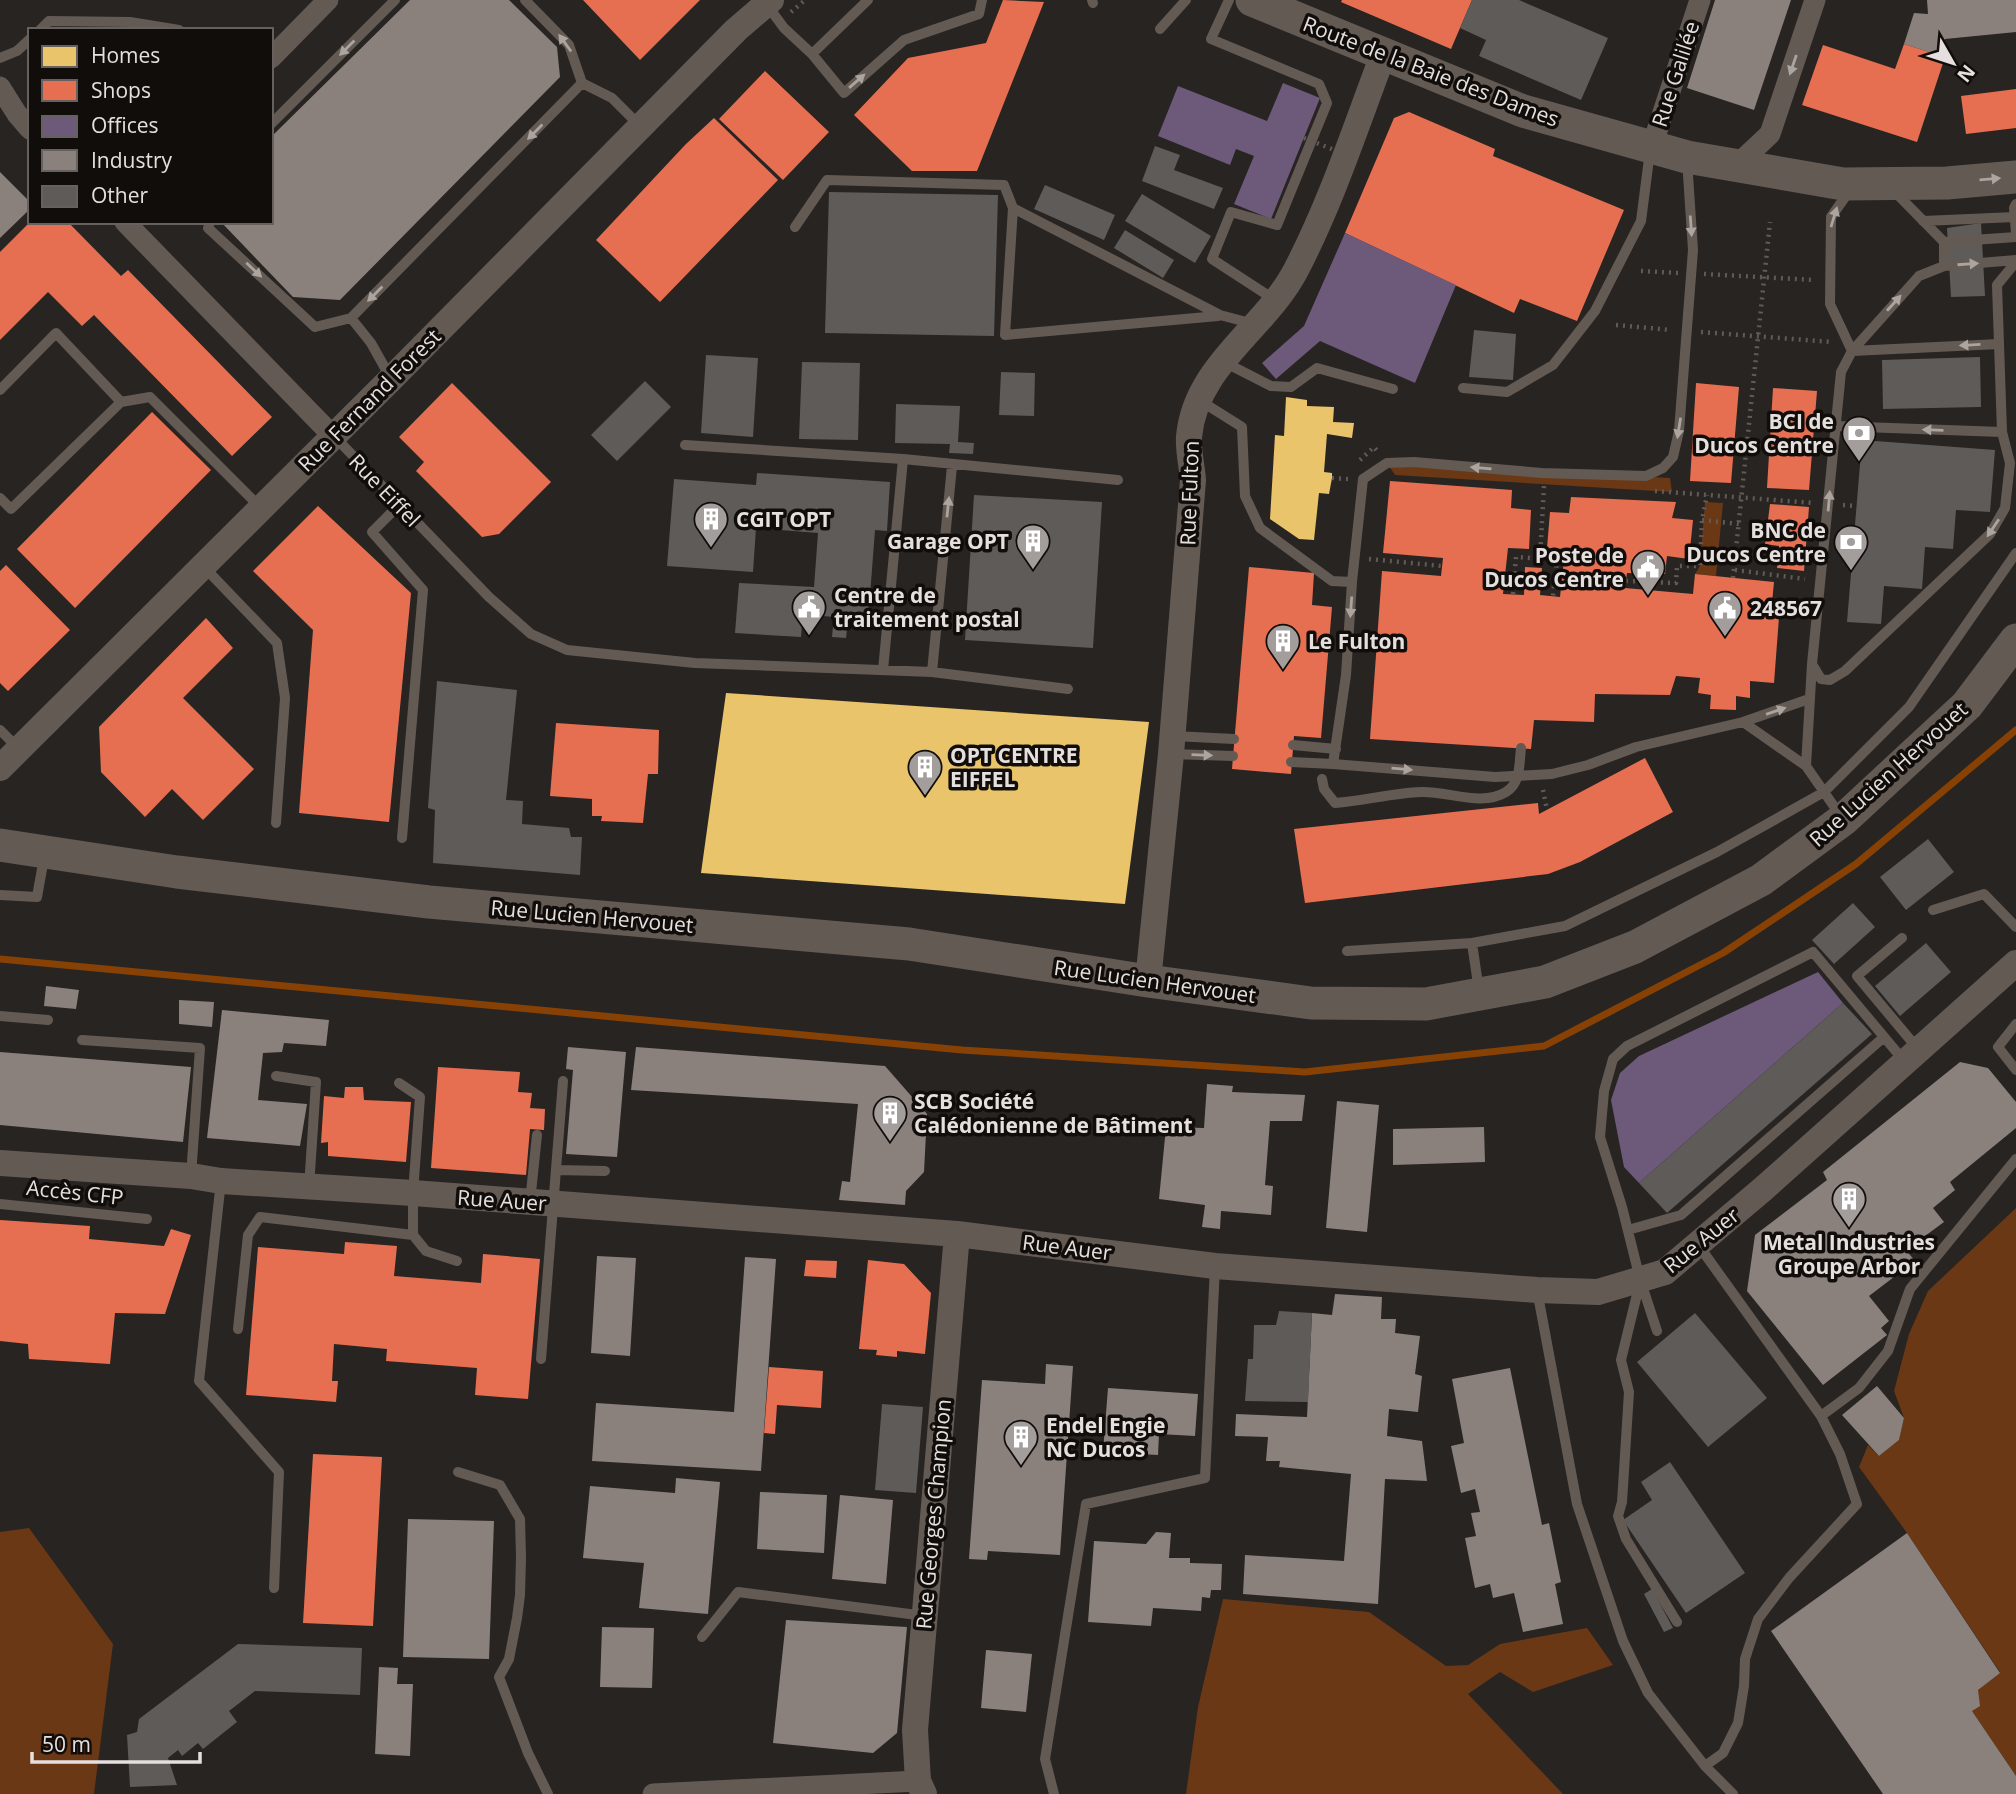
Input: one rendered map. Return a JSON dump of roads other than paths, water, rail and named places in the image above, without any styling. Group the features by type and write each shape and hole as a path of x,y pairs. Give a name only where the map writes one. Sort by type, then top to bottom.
{"main road":[{"name":"Route de la Baie des Dames","path":"1252,0 1523,111 1687,158 1843,184 1947,183 2016,177"},
{"name":"Route de la Baie des Dames","path":"1776,172 1843,164 1947,162 2016,154"},
{"name":"Rue Lucien Hervouet","path":"0,845 177,872 429,902 909,944 1311,1003 1426,1004 1545,982 1635,947 1761,880 1844,819 1967,705 2016,640"},
{"name":"Rue Lucien Hervouet","path":"0,867 177,872"}],"street":[{"path":"273,56 328,0"},
{"name":"Rue Galilée","path":"1651,149 1700,0"},
{"path":"1736,166 1770,134 1815,0"},
{"name":"Rue Fernand Forest","path":"0,768 766,1"},
{"name":"Rue Fulton","path":"1148,981 1172,745 1193,480 1189,437 1199,400 1222,361 1257,325 1296,271 1347,155 1383,55"},
{"path":"0,87 28,127"},
{"name":"Rue Eiffel","path":"127,224 332,435"},
{"name":"Rue Auer","path":"0,1163 957,1234 1215,1266 1537,1290 1598,1292 1665,1272 2016,963"},
{"name":"Rue Georges Champion","path":"918,1789 915,1730 957,1234"},
{"path":"653,1794 918,1789"}],"lane":[{"path":"273,122 395,0"},
{"path":"525,0 569,45 582,83 612,99 640,126"},
{"path":"812,54 868,0"},
{"path":"766,1 784,28 812,54 844,93 904,40 979,14 982,0"},
{"path":"1160,29 1186,0"},
{"path":"1229,0 1211,39 1319,83 1327,103 1277,225 1231,212 1212,259 1275,300"},
{"path":"42,28 49,21 130,22 168,28"},
{"path":"0,58 17,51 28,41"},
{"path":"209,224 208,228 315,327 351,318 582,83"},
{"path":"1463,388 1507,392 1553,365 1595,311 1641,221 1651,149"},
{"path":"1521,748 1517,782 1496,797 1421,792 1361,802 1335,803 1324,789 1322,779 1333,764 1336,749 1346,675 1354,558 1363,480 1387,463 1542,473 1646,476 1663,468 1672,457 1679,431 1688,331 1693,250 1687,158"},
{"path":"795,227 827,180 1004,185 1013,208 1005,335 1220,316"},
{"path":"1852,351 1830,304 1831,217 1843,197 1872,183 1923,221 1944,242 1944,266"},
{"path":"1944,242 2016,235 2016,204"},
{"path":"1013,208 1220,316 1257,325"},
{"path":"1923,221 2015,217"},
{"path":"1806,766 1812,664 1841,372 1852,351 1919,276 1944,266 2016,261"},
{"path":"1812,664 1821,679 1830,680 1845,671 1990,534 2006,508 2013,463 2002,432 1997,285 2016,261"},
{"path":"351,318 371,342 391,379"},
{"path":"0,390 56,333 121,402"},
{"path":"1852,351 1998,344"},
{"path":"1222,361 1271,386 1292,387 1317,368 1393,389"},
{"path":"0,498 11,509 121,402 150,397 261,508"},
{"path":"1199,400 1242,427 1245,496 1260,527 1332,581 1352,582"},
{"path":"1835,426 2002,432"},
{"name":"Rue Eiffel","path":"332,435 489,597 531,634 567,649 695,663 932,672 1068,689"},
{"path":"685,445 903,459 952,466 1118,480"},
{"path":"883,670 903,459"},
{"path":"932,672 952,466"},
{"path":"400,504 372,533 424,590 402,838"},
{"path":"1348,951 1472,943 1565,926 1717,852 1824,792 1909,706 2016,553"},
{"path":"202,565 277,643 285,698 276,823"},
{"path":"1292,762 1494,778 1552,774 1588,765 1636,747 1743,722 1809,699"},
{"path":"1743,722 1806,766 1844,819"},
{"path":"0,730 19,749"},
{"path":"1172,745 1234,739"},
{"path":"1172,745 1233,756"},
{"path":"1293,745 1336,749"},
{"path":"0,895 37,897 41,869"},
{"path":"1933,910 1984,894 2016,927"},
{"path":"1902,937 1857,976 1911,1056"},
{"path":"1472,943 1480,994"},
{"path":"1657,1331 1600,1136 1604,1091 1613,1059 1627,1046 1813,952 1884,1037 1911,1056"},
{"path":"0,1016 48,1020"},
{"path":"2016,1024 1998,1047 2016,1070"},
{"path":"1628,1230 1681,1215 1884,1037"},
{"path":"82,1040 200,1048 191,1176"},
{"path":"276,1076 316,1082 309,1187"},
{"path":"542,1203 556,1170 562,1082"},
{"path":"399,1083 420,1097 413,1193 413,1235 426,1251 457,1261"},
{"path":"537,1135 542,1203 541,1359"},
{"path":"1821,1416 1859,1388 1888,1351 1910,1289 2016,1160"},
{"path":"556,1170 605,1171"},
{"path":"220,1181 199,1381 279,1472 274,1588"},
{"name":"Accès CFP","path":"0,1204 147,1219"},
{"path":"238,1328 248,1236 260,1217 413,1235"},
{"path":"1698,1244 1821,1416 1840,1454 1857,1504 1789,1577 1758,1619 1745,1659 1738,1723 1723,1753 1705,1766"},
{"path":"1054,1794 1045,1759 1086,1504 1205,1478 1215,1266"},
{"path":"1640,1279 1621,1360 1629,1392 1622,1502 1618,1516 1626,1539 1677,1622"},
{"path":"1537,1290 1577,1504 1623,1641 1648,1693 1705,1766 1733,1794"},
{"path":"458,1472 500,1485 520,1520 520,1595 509,1659 499,1677 528,1753 548,1794"},
{"path":"702,1637 738,1592 925,1616"}],"waterway":[{"path":"0,959 962,1050 1305,1072 1544,1046 1723,953 1856,864 2016,730"}],"place":[{"name":"BCI de Ducos Centre","path":"1859,463"},
{"name":"CGIT OPT","path":"711,549"},
{"name":"Garage OPT","path":"1033,571"},
{"name":"BNC de Ducos Centre","path":"1851,572"},
{"name":"Poste de Ducos Centre","path":"1648,597"},
{"name":"Centre de traitement postal","path":"809,637"},
{"name":"248567","path":"1725,638"},
{"name":"Le Fulton","path":"1283,671"},
{"name":"OPT CENTRE EIFFEL","path":"925,797"},
{"name":"SCB Société Calédonienne de Bâtiment","path":"890,1143"},
{"name":"Metal Industries Groupe Arbor","path":"1849,1229"},
{"name":"Endel Engie NC Ducos","path":"1021,1467"}]}
